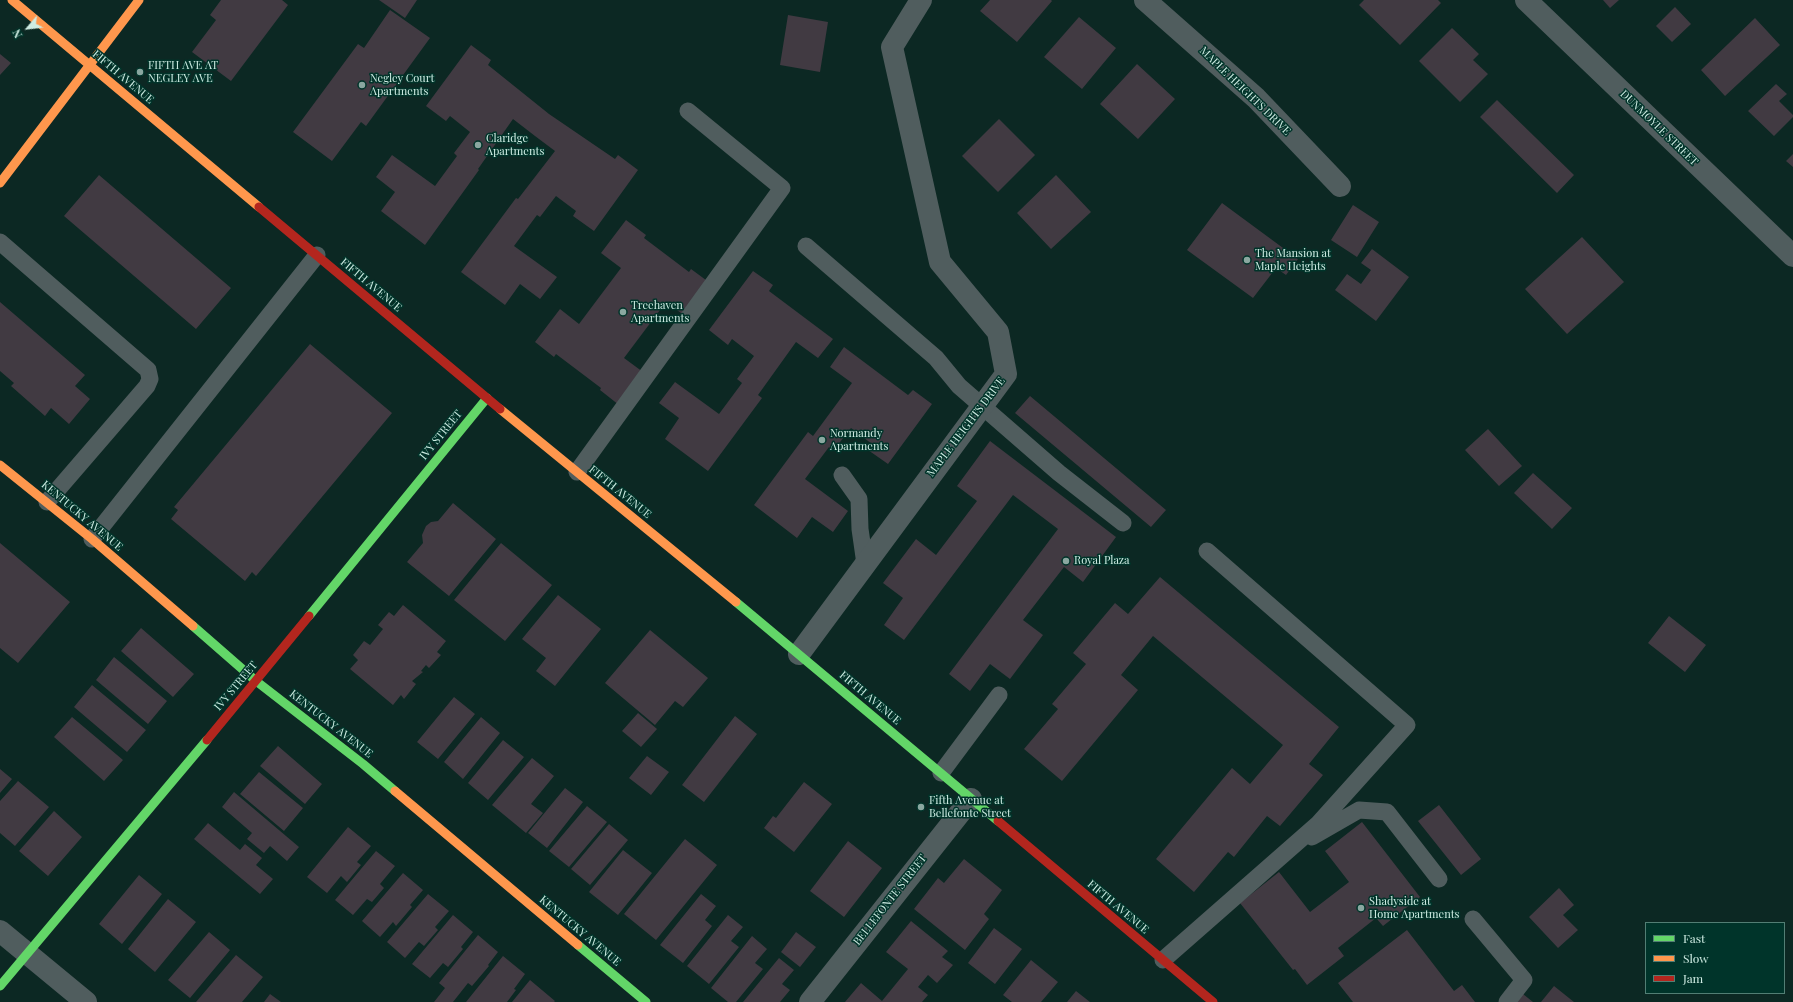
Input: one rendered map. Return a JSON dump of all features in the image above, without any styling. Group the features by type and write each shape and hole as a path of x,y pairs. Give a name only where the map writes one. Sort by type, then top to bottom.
{"main road":[{"name":"FIFTH AVENUE","path":"12,0 487,398 799,654 1213,1002"},
{"path":"0,183 139,0"},
{"name":"IVY STREET","path":"0,986 26,953 256,681 487,398"},
{"name":"KENTUCKY AVENUE","path":"0,465 92,539 256,681 363,764 646,1002"}],"street":[{"name":"MAPLE HEIGHTS DRIVE","path":"799,654 1006,374 998,332 940,262 892,47 921,0"},
{"name":"MAPLE HEIGHTS DRIVE","path":"1145,0 1256,98 1340,186"},
{"name":"DUNMOYLE STREET","path":"1526,0 1793,256"},
{"name":"BELLEFONTE STREET","path":"810,1002 971,799"},
{"path":"0,931 86,1002"}],"lane":[{"path":"577,472 782,188 688,110"},
{"path":"0,242 148,370 150,379 147,386 47,502"},
{"path":"806,246 936,358 959,386 1058,473 1123,523"},
{"path":"92,539 317,255"},
{"path":"842,475 859,498 860,529 866,564"},
{"path":"1162,960 1318,824 1407,724 1207,551"},
{"path":"941,773 999,695"},
{"path":"1286,852 1359,810 1387,812 1438,879"},
{"path":"1473,920 1524,980 1507,1002"}],"building":[{"path":"221,0 282,0 288,5 231,81 192,52 216,20 210,15"},
{"path":"379,0 417,0 405,18"},
{"path":"990,0 1052,1 1017,42 980,11"},
{"path":"1364,0 1438,0 1441,3 1400,45 1359,5"},
{"path":"1603,0 1619,0 1610,8"},
{"path":"1675,7 1691,24 1672,42 1656,26"},
{"name":"Negley Court Apartments","path":"390,10 430,38 366,126 361,122 332,161 293,132 358,44 364,48"},
{"path":"788,15 828,22 820,72 780,65"},
{"path":"1079,17 1116,48 1082,89 1044,57"},
{"path":"1755,18 1780,45 1725,96 1701,70"},
{"path":"1452,28 1479,54 1473,60 1488,74 1460,102 1419,61"},
{"name":"Claridge Apartments","path":"471,45 491,60 488,65 549,114 535,136 513,119 478,169 479,170 425,245 381,211 395,192 376,177 392,155 435,186 457,156 454,153 470,132 450,116 446,121 426,106"},
{"path":"0,54 11,63 0,75"},
{"path":"1137,64 1175,99 1138,139 1100,104"},
{"path":"1776,84 1787,94 1779,101 1793,115 1793,117 1774,136 1748,111"},
{"path":"1497,100 1574,175 1557,193 1480,117"},
{"name":"Claridge Apartments","path":"549,114 615,159 618,155 638,170 594,231 573,216 576,211 556,196 540,217 537,215 514,246 557,277 540,299 520,284 505,305 461,272 516,198 518,199 555,151 535,136"},
{"path":"999,119 1035,155 998,192 962,156"},
{"path":"1793,154 1793,167 1786,161"},
{"path":"99,175 231,288 196,329 64,216"},
{"path":"1056,175 1091,212 1051,249 1017,213"},
{"path":"1222,203 1298,259 1286,275 1276,268 1253,298 1187,250"},
{"path":"1353,205 1379,222 1357,257 1331,240"},
{"name":"Treehaven Apartments","path":"626,220 646,235 644,238 689,272 691,269 710,283 685,316 666,302 624,358 643,372 619,405 600,390 601,388 556,354 554,357 535,342 560,309 579,324 621,268 601,253"},
{"path":"1582,237 1624,282 1567,334 1525,289"},
{"path":"1372,249 1409,277 1376,321 1335,290 1347,274 1361,284 1371,270 1361,263"},
{"path":"753,271 773,285 769,291 833,339 818,358 796,342 758,395 762,398 708,471 665,439 679,418 659,403 675,382 719,414 742,383 737,379 754,356 732,339 728,345 709,330"},
{"path":"0,302 85,375 75,386 90,399 69,424 51,408 45,416 11,386 14,383 0,371"},
{"path":"310,344 392,413 256,576 252,572 245,581 171,519 178,510 174,507"},
{"name":"Normandy Apartments","path":"844,347 908,395 913,390 932,404 888,464 868,450 872,444 851,428 833,451 829,447 805,479 848,511 833,532 812,517 797,538 754,505 808,432 813,436 852,383 830,367"},
{"path":"1030,396 1166,510 1151,527 1015,413"},
{"path":"1488,429 1522,466 1499,486 1465,450"},
{"name":"Royal Plaza","path":"990,441 1116,537 1083,582 1064,567 1023,620 1043,635 1010,679 990,664 970,691 949,674 1058,529 1013,495 904,640 884,625 903,598 883,583 916,539 936,555 977,501 957,486"},
{"path":"1533,473 1572,508 1552,529 1514,493"},
{"path":"453,503 496,539 449,596 407,562 423,543 422,535 426,526 431,522 438,521"},
{"path":"0,543 70,602 18,663 0,648"},
{"path":"501,543 552,585 505,641 454,600"},
{"path":"1160,577 1339,727 1309,764 1323,775 1280,826 1267,816 1234,857 1228,852 1194,892 1156,859 1232,768 1250,784 1283,745 1153,636 1121,675 1138,690 1062,781 1024,749 1058,709 1052,704 1086,664 1073,653 1115,603 1128,614"},
{"path":"558,595 601,629 555,686 536,671 546,658 522,639"},
{"path":"403,605 446,641 437,652 441,655 429,668 426,665 421,671 423,672 412,681 416,684 404,699 401,695 393,705 350,669 358,660 353,655 364,641 370,645 383,629 378,625 389,612 394,616"},
{"path":"1669,616 1706,645 1685,672 1648,643"},
{"path":"141,628 194,674 173,697 121,651"},
{"path":"650,630 708,678 683,707 675,701 655,725 605,683"},
{"path":"114,657 167,701 148,724 96,680"},
{"path":"92,685 146,730 127,752 74,707"},
{"path":"454,697 475,714 438,759 417,742"},
{"path":"638,713 657,729 641,747 622,731"},
{"path":"735,716 757,734 704,802 682,785"},
{"path":"72,717 123,760 104,781 54,737"},
{"path":"481,717 500,733 463,779 444,762"},
{"path":"503,740 524,757 488,800 468,783"},
{"path":"278,746 322,784 305,804 260,766"},
{"path":"647,756 669,772 651,795 629,778"},
{"path":"532,758 554,776 531,804 543,813 526,833 492,805"},
{"path":"0,769 12,779 0,793"},
{"path":"259,772 303,808 284,831 240,794"},
{"path":"18,781 49,807 15,846 0,833 0,801"},
{"path":"804,782 832,804 794,852 764,828 773,816 776,818"},
{"path":"565,788 583,802 547,848 528,833"},
{"path":"234,792 299,847 287,861 270,846 264,853 247,839 252,833 222,807"},
{"path":"1439,805 1481,859 1461,875 1418,821"},
{"path":"587,806 607,822 569,867 549,851"},
{"path":"54,811 82,837 48,876 19,851"},
{"name":"Shadyside at Home Apartments","path":"1362,822 1420,897 1383,926 1376,918 1338,948 1344,956 1307,985 1295,969 1293,970 1240,903 1279,872 1310,912 1349,882 1325,851"},
{"path":"208,823 240,850 245,844 262,858 256,865 273,879 260,894 194,839"},
{"path":"609,824 628,840 590,885 571,869"},
{"path":"348,827 371,846 357,862 361,865 347,882 341,876 327,893 307,877"},
{"path":"685,839 717,865 656,940 624,914"},
{"path":"848,841 882,868 844,917 810,891"},
{"path":"623,850 652,873 618,915 589,892"},
{"path":"376,851 395,866 380,884 384,888 372,902 367,899 353,915 335,900"},
{"path":"964,859 1002,890 984,914 989,919 965,950 914,909 938,878 944,883"},
{"path":"403,873 423,890 410,905 412,907 396,926 393,922 380,937 362,921"},
{"path":"139,875 162,894 122,944 99,924"},
{"path":"1559,888 1574,905 1563,915 1578,930 1558,948 1529,917"},
{"path":"428,894 449,911 435,927 438,930 424,946 419,942 405,958 387,942"},
{"path":"701,894 716,906 705,920 712,926 683,963 660,945"},
{"path":"168,899 196,922 155,972 128,949"},
{"path":"453,915 473,932 461,947 463,949 448,967 443,963 430,978 412,964"},
{"path":"728,915 743,927 731,941 739,947 709,984 687,966"},
{"path":"911,921 948,951 942,957 953,965 937,983 928,975 918,987 928,995 922,1002 845,1002 861,983 882,1001 908,969 886,952"},
{"path":"994,928 1022,949 995,984 968,963"},
{"path":"1407,930 1454,991 1462,985 1475,1002 1353,1002 1338,983"},
{"path":"209,932 230,950 190,998 168,980"},
{"path":"796,932 816,947 800,967 781,952"},
{"path":"478,935 498,952 488,965 489,966 472,986 468,983 453,1002 434,1002 445,988 439,983"},
{"path":"752,936 767,949 755,963 763,969 736,1002 728,1002 711,988"},
{"path":"236,955 263,977 242,1002 196,1002"},
{"path":"503,956 525,974 507,1002 466,1002"},
{"path":"779,958 794,970 782,984 790,990 780,1002 743,1002"},
{"path":"1031,960 1058,982 1041,1002 1012,1002 1003,995"},
{"path":"530,980 555,1001 512,1002"},
{"path":"1554,986 1574,1002 1541,1002"},
{"path":"1076,991 1090,1002 1067,1002"},
{"path":"270,994 281,1002 264,1002"},
{"path":"1523,994 1533,1002 1516,1002"}],"traffic: fast":[{"path":"309,616 487,398"},
{"path":"736,602 998,821"},
{"path":"193,626 256,681 363,764 395,791"},
{"path":"0,986 207,740"},
{"path":"578,945 646,1002"}],"traffic: slow":[{"path":"12,0 259,207"},
{"path":"0,183 139,0"},
{"path":"500,409 736,602"},
{"path":"0,465 92,539 193,626"},
{"path":"395,791 578,945"}],"traffic: jam":[{"path":"259,207 500,409"},
{"path":"207,740 309,616"},
{"path":"998,821 1213,1002"}],"place":[{"name":"FIFTH AVE AT NEGLEY AVE","path":"140,72"},
{"name":"Negley Court Apartments","path":"362,85"},
{"name":"Claridge Apartments","path":"478,145"},
{"name":"The Mansion at Maple Heights","path":"1247,260"},
{"name":"Treehaven Apartments","path":"623,312"},
{"name":"Normandy Apartments","path":"822,440"},
{"name":"Royal Plaza","path":"1066,561"},
{"name":"Fifth Avenue at Bellefonte Street","path":"921,807"},
{"name":"Shadyside at Home Apartments","path":"1361,908"}]}
